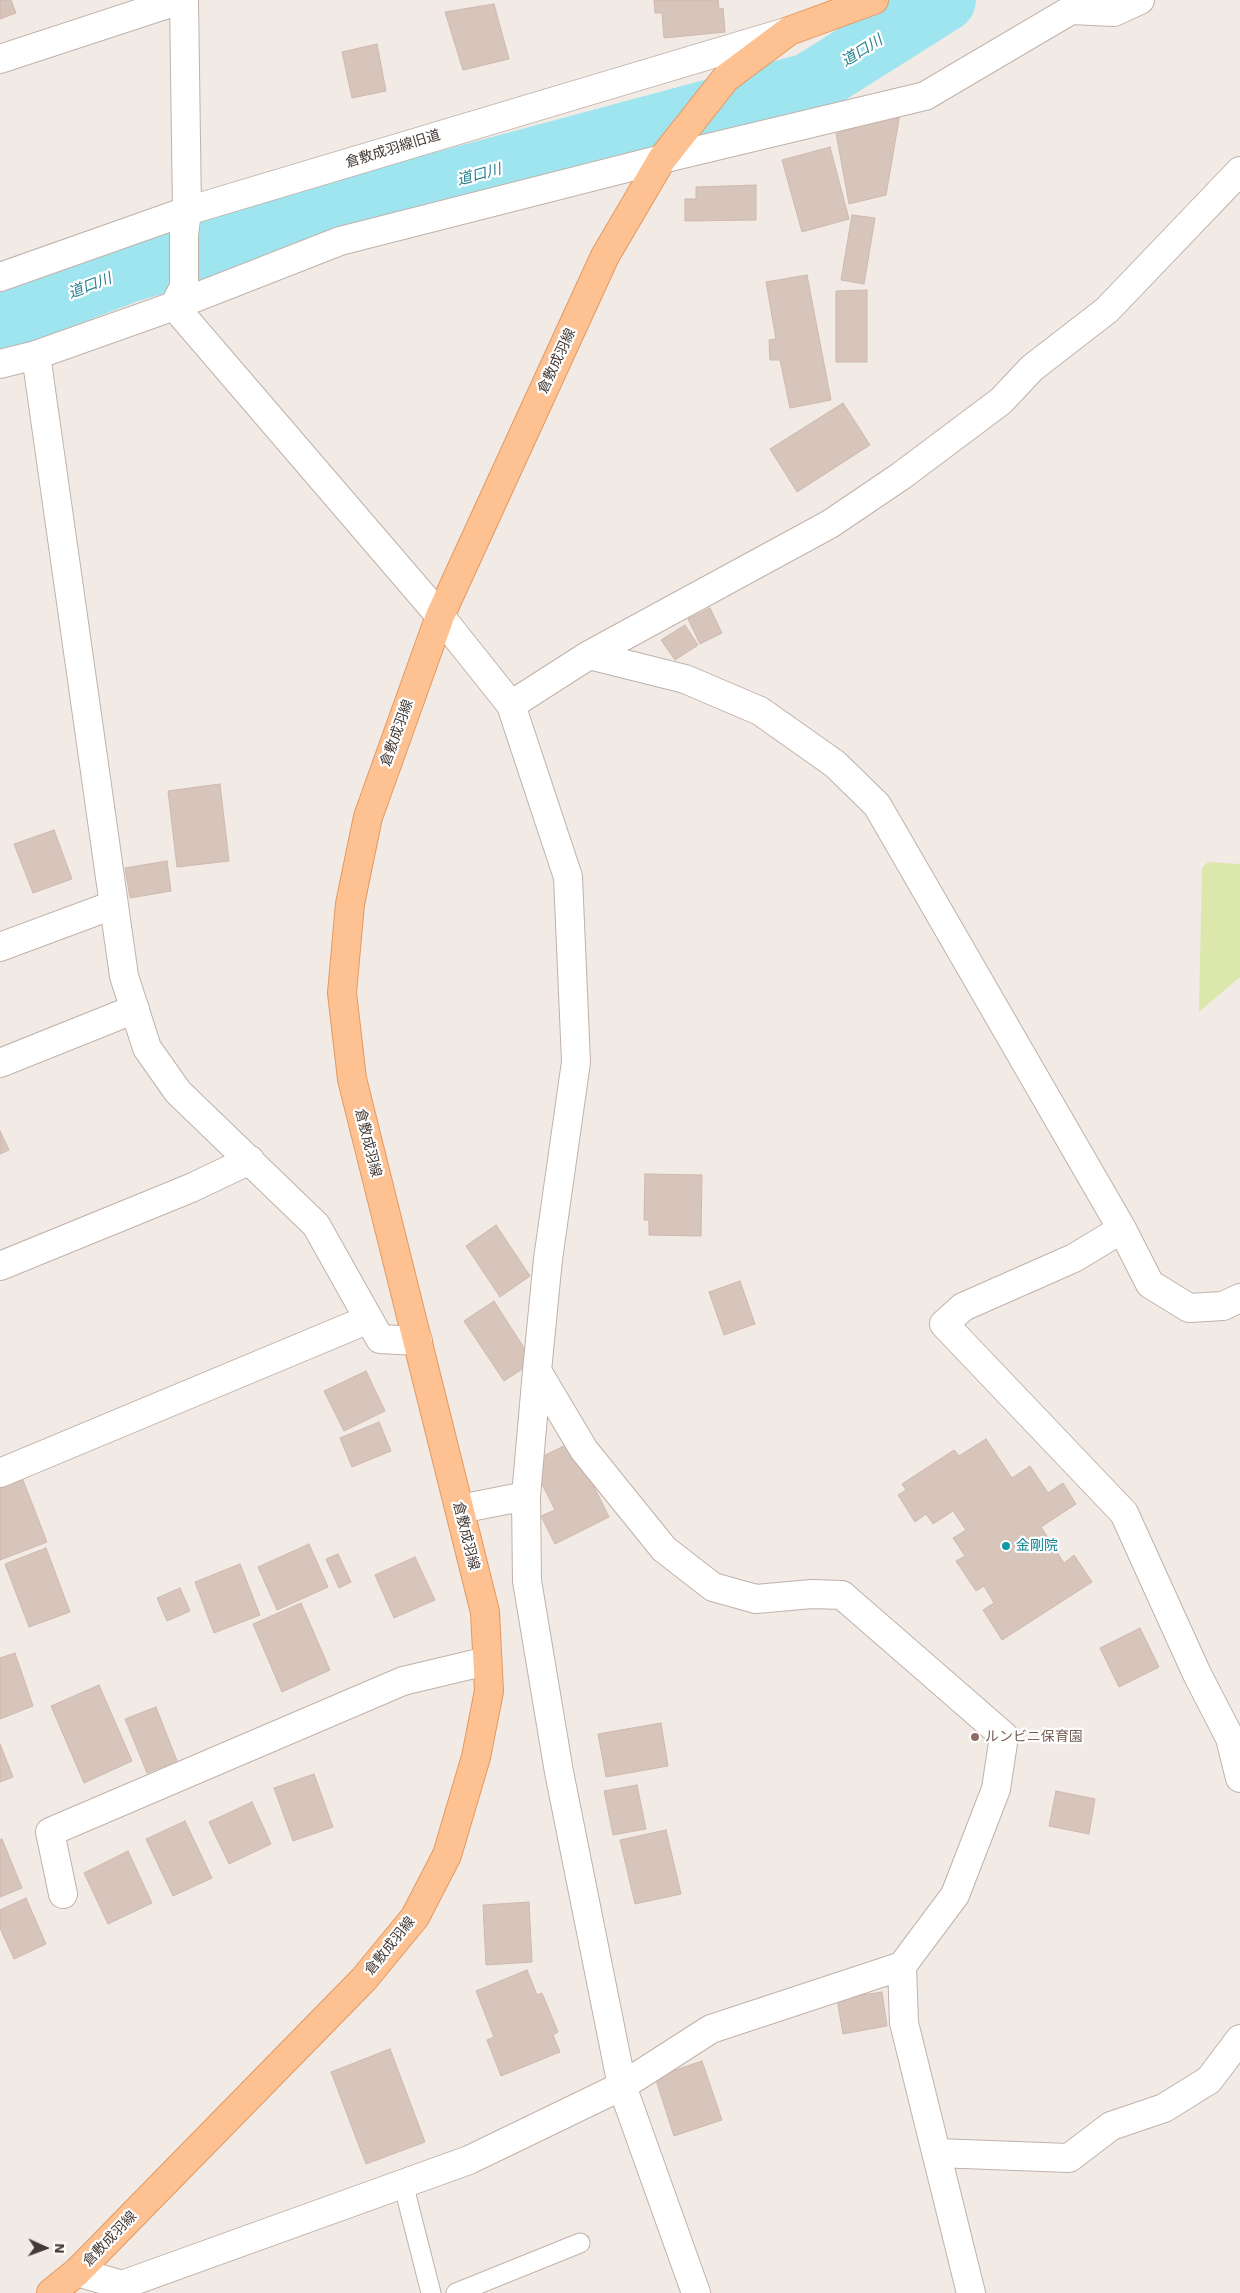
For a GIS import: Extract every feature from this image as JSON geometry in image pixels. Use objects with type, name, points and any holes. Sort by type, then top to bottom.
[{"type":"main road","name":"倉敷成羽線","points":[[51,2293],[77,2272],[364,1979],[415,1918],[447,1855],[476,1757],[489,1691],[486,1612],[352,1080],[342,993],[350,904],[368,817],[440,616],[606,256],[662,159],[726,78],[789,31],[874,0]]},
{"type":"street","points":[[0,59],[182,0],[186,223],[179,296],[511,705],[568,877],[576,1062],[548,1259],[537,1371],[526,1496],[527,1581],[559,1772],[622,2086],[696,2293]]},
{"type":"street","points":[[0,364],[36,355],[179,296],[340,241],[662,159],[925,96],[1068,5],[1114,12],[1140,0]]},
{"type":"street","name":"倉敷成羽線旧道","points":[[0,277],[186,223],[789,31]]},
{"type":"street","points":[[511,705],[589,655],[830,524],[901,476],[1001,401],[1032,368],[1107,310],[1240,172]]},
{"type":"street","points":[[36,355],[124,976],[147,1048],[178,1092],[316,1225],[380,1339],[418,1341]]},
{"type":"street","points":[[589,655],[685,679],[760,711],[835,764],[877,805],[1122,1229],[1150,1284],[1189,1308],[1222,1306],[1240,1298]]},
{"type":"street","points":[[0,947],[113,904]]},
{"type":"street","points":[[0,1063],[135,1009]]},
{"type":"street","points":[[0,1266],[191,1188],[250,1160]]},
{"type":"street","points":[[1122,1229],[1074,1258],[963,1307],[944,1324],[1124,1513],[1197,1674],[1230,1738],[1240,1778]]},
{"type":"street","points":[[0,1473],[369,1319]]},
{"type":"street","points":[[77,2272],[122,2285],[469,2160],[622,2086],[711,2029],[902,1966],[955,1895],[996,1789],[1004,1736],[842,1595],[812,1594],[756,1599],[712,1587],[664,1549],[584,1450],[537,1371]]},
{"type":"street","points":[[460,1509],[526,1496]]},
{"type":"street","points":[[64,1894],[50,1832],[403,1681],[487,1661]]},
{"type":"street","points":[[902,1966],[904,2023],[971,2293]]},
{"type":"street","points":[[937,2153],[1069,2158],[1111,2126],[1164,2108],[1209,2080],[1240,2039]]},
{"type":"lane","points":[[403,2183],[431,2293]]},
{"type":"lane","points":[[456,2293],[580,2243]]},
{"type":"green space","points":[[1208,862],[1240,864],[1240,977],[1199,1012],[1202,868]]},
{"type":"building","points":[[0,0],[11,0],[16,13],[0,19]]},
{"type":"building","points":[[654,0],[718,0],[719,9],[723,8],[725,32],[664,38],[662,13],[655,13]]},
{"type":"building","points":[[494,4],[509,59],[463,70],[445,12]]},
{"type":"building","points":[[377,44],[386,91],[352,98],[342,52]]},
{"type":"building","points":[[901,108],[886,195],[849,204],[836,133],[838,134],[839,123]]},
{"type":"building","points":[[830,147],[849,219],[802,232],[782,160]]},
{"type":"building","points":[[756,185],[756,220],[685,221],[685,199],[696,199],[696,187]]},
{"type":"building","points":[[852,215],[875,218],[864,284],[841,280]]},
{"type":"building","points":[[807,275],[831,400],[790,408],[780,360],[770,360],[769,340],[776,339],[766,282]]},
{"type":"building","points":[[867,290],[867,362],[836,362],[836,291]]},
{"type":"building","points":[[843,403],[870,445],[797,492],[770,449]]},
{"type":"building","points":[[710,608],[722,633],[700,644],[688,619]]},
{"type":"building","points":[[685,625],[698,645],[675,660],[661,640]]},
{"type":"building","points":[[220,784],[229,861],[177,867],[168,791]]},
{"type":"building","points":[[54,830],[72,879],[33,893],[14,844]]},
{"type":"building","points":[[167,861],[171,891],[130,898],[125,868]]},
{"type":"building","points":[[0,1131],[9,1150],[0,1154]]},
{"type":"building","points":[[645,1174],[702,1175],[701,1236],[649,1235],[649,1220],[644,1220]]},
{"type":"building","points":[[496,1225],[530,1276],[500,1297],[466,1246]]},
{"type":"building","points":[[740,1281],[755,1324],[724,1335],[709,1292]]},
{"type":"building","points":[[494,1301],[533,1362],[504,1381],[464,1321]]},
{"type":"building","points":[[366,1371],[385,1411],[344,1431],[324,1391]]},
{"type":"building","points":[[379,1422],[391,1451],[352,1467],[340,1438]]},
{"type":"building","name":"金剛院","points":[[986,1439],[1012,1478],[1030,1466],[1048,1493],[1063,1483],[1076,1504],[1041,1527],[1064,1563],[1074,1555],[1092,1582],[1002,1640],[983,1610],[994,1603],[984,1586],[976,1591],[956,1561],[965,1556],[953,1538],[966,1530],[953,1511],[933,1524],[926,1514],[915,1522],[898,1495],[906,1490],[902,1484],[954,1450],[959,1456]]},
{"type":"building","points":[[572,1442],[609,1517],[555,1544],[541,1516],[555,1510],[531,1462]]},
{"type":"building","points":[[21,1475],[47,1542],[0,1560],[0,1484]]},
{"type":"building","points":[[309,1544],[328,1587],[277,1610],[258,1567]]},
{"type":"building","points":[[46,1548],[70,1612],[29,1627],[5,1564]]},
{"type":"building","points":[[338,1554],[351,1582],[339,1588],[326,1559]]},
{"type":"building","points":[[415,1557],[435,1600],[394,1618],[375,1575]]},
{"type":"building","points":[[240,1564],[260,1615],[214,1633],[195,1582]]},
{"type":"building","points":[[180,1588],[190,1611],[167,1621],[157,1598]]},
{"type":"building","points":[[301,1603],[330,1670],[282,1692],[253,1624]]},
{"type":"building","points":[[1140,1628],[1159,1667],[1119,1687],[1100,1648]]},
{"type":"building","points":[[15,1653],[33,1706],[0,1719],[0,1658]]},
{"type":"building","points":[[99,1685],[132,1761],[84,1783],[51,1706]]},
{"type":"building","points":[[156,1707],[177,1761],[147,1773],[125,1719]]},
{"type":"building","points":[[661,1723],[668,1766],[606,1777],[598,1734]]},
{"type":"building","points":[[0,1744],[13,1777],[0,1782]]},
{"type":"building","points":[[314,1774],[333,1827],[293,1841],[274,1788]]},
{"type":"building","points":[[637,1785],[646,1829],[613,1835],[604,1791]]},
{"type":"building","points":[[1056,1791],[1095,1799],[1089,1834],[1049,1826]]},
{"type":"building","points":[[252,1802],[271,1844],[229,1864],[209,1822]]},
{"type":"building","points":[[185,1821],[212,1878],[173,1896],[146,1839]]},
{"type":"building","points":[[666,1830],[681,1894],[635,1904],[620,1840]]},
{"type":"building","points":[[2,1839],[22,1888],[0,1897],[0,1840]]},
{"type":"building","points":[[128,1851],[152,1903],[108,1924],[84,1873]]},
{"type":"building","points":[[26,1898],[46,1944],[14,1959],[0,1928],[0,1910]]},
{"type":"building","points":[[529,1902],[532,1962],[486,1965],[483,1905]]},
{"type":"building","points":[[527,1970],[537,1995],[542,1993],[558,2032],[553,2035],[560,2052],[501,2076],[487,2040],[494,2037],[476,1991]]},
{"type":"building","points":[[882,1992],[887,2026],[843,2034],[837,1999]]},
{"type":"building","points":[[390,2049],[425,2142],[366,2164],[331,2072]]},
{"type":"building","points":[[702,2061],[722,2120],[674,2136],[655,2077]]},
{"type":"waterway","name":"道口川","points":[[0,320],[130,270],[288,225],[809,85],[944,0]]},
{"type":"place","name":"金剛院","points":[[1006,1546]]},
{"type":"place","name":"ルンビニ保育園","points":[[975,1737]]}]
